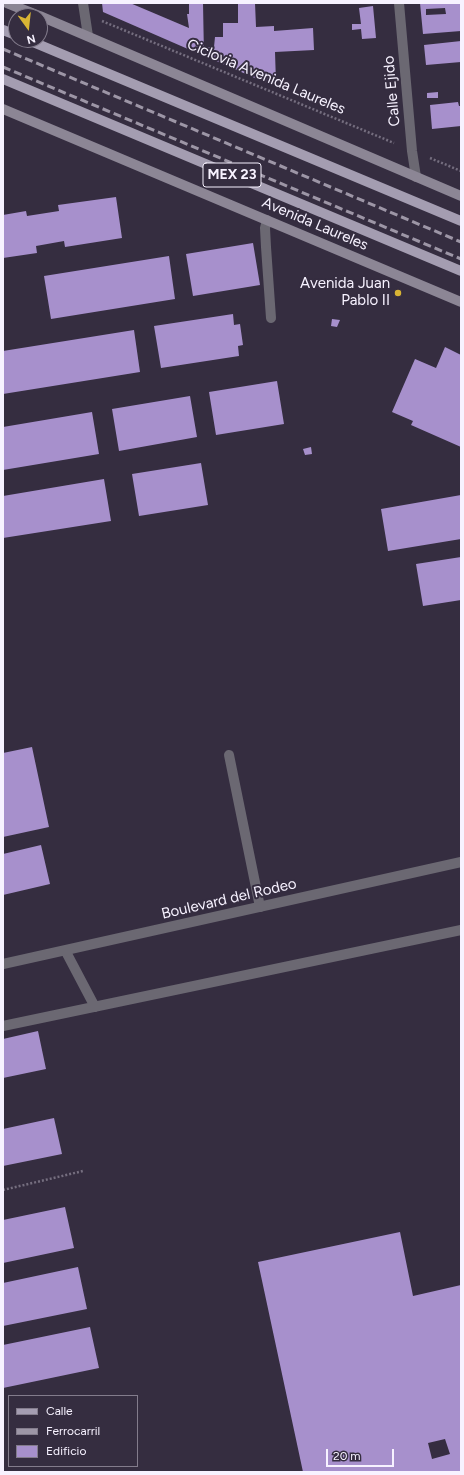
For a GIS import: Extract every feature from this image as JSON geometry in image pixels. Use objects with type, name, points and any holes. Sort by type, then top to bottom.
[{"type":"main road","points":[[7,3],[20,8]]},
{"type":"main road","points":[[48,19],[461,196]]},
{"type":"main road","points":[[47,48],[461,221]]},
{"type":"main road","name":"Avenida Laureles","points":[[3,79],[461,270]]},
{"type":"main road","name":"Avenida Laureles","points":[[3,109],[461,302]]},
{"type":"street","points":[[83,3],[88,36]]},
{"type":"street","name":"Calle Ejido","points":[[399,3],[412,150],[416,177]]},
{"type":"street","points":[[267,220],[266,247],[271,318]]},
{"type":"street","points":[[229,755],[260,907]]},
{"type":"street","name":"Boulevard del Rodeo","points":[[3,964],[461,862]]},
{"type":"street","points":[[3,1026],[461,930]]},
{"type":"street","points":[[65,950],[95,1007]]},
{"type":"path","name":"Ciclovia Avenida Laureles","points":[[84,14],[461,171]]},
{"type":"path","points":[[3,1190],[83,1172]]},
{"type":"building","points":[[102,3],[130,3],[189,28],[187,14],[189,14],[189,3],[203,3],[204,56],[103,12]]},
{"type":"building","points":[[238,3],[255,3],[256,27],[274,26],[274,31],[313,28],[314,50],[275,52],[276,83],[264,82],[207,57],[207,47],[214,47],[215,37],[223,37],[223,23],[238,23]]},
{"type":"building","points":[[420,3],[461,3],[461,31],[423,34]],"holes":[[[445,8],[446,14],[426,15],[426,9]]]},
{"type":"building","points":[[373,6],[376,38],[362,39],[361,29],[352,30],[352,24],[361,24],[359,8]]},
{"type":"building","points":[[461,41],[461,62],[426,65],[424,45]]},
{"type":"building","points":[[438,92],[438,98],[427,98],[427,93]]},
{"type":"building","points":[[458,102],[459,106],[461,106],[461,126],[432,129],[430,105]]},
{"type":"building","points":[[116,197],[122,238],[65,247],[64,241],[36,246],[37,253],[3,258],[3,215],[26,211],[27,216],[59,211],[58,205]]},
{"type":"building","points":[[253,243],[260,285],[193,296],[186,254]]},
{"type":"building","points":[[169,256],[175,299],[51,319],[44,276]]},
{"type":"building","points":[[233,314],[234,325],[240,324],[243,345],[238,346],[239,356],[161,368],[154,326]]},
{"type":"building","points":[[332,319],[340,320],[337,327],[331,326]]},
{"type":"building","points":[[134,330],[140,372],[3,394],[3,351]]},
{"type":"building","points":[[445,347],[461,355],[461,447],[411,425],[413,421],[392,412],[415,359],[436,368]]},
{"type":"building","points":[[277,381],[284,424],[216,435],[209,392]]},
{"type":"building","points":[[190,396],[197,437],[119,451],[112,409]]},
{"type":"building","points":[[92,412],[99,454],[3,470],[3,427]]},
{"type":"building","points":[[311,447],[312,454],[305,455],[303,449]]},
{"type":"building","points":[[201,463],[208,505],[139,516],[132,474]]},
{"type":"building","points":[[104,479],[111,521],[3,538],[3,496]]},
{"type":"building","points":[[461,495],[461,539],[388,551],[381,509]]},
{"type":"building","points":[[461,557],[461,600],[423,606],[416,564]]},
{"type":"building","points":[[32,747],[49,827],[3,837],[3,753]]},
{"type":"building","points":[[41,845],[50,884],[3,895],[3,854]]},
{"type":"building","points":[[38,1031],[46,1069],[3,1078],[3,1039]]},
{"type":"building","points":[[54,1118],[62,1154],[3,1166],[3,1129]]},
{"type":"building","points":[[65,1207],[74,1248],[3,1263],[3,1220]]},
{"type":"building","points":[[400,1232],[413,1296],[461,1285],[461,1472],[303,1472],[258,1262]],"holes":[[[445,1439],[450,1454],[432,1459],[428,1443]]]},
{"type":"building","points":[[78,1267],[87,1309],[3,1326],[3,1283]]},
{"type":"building","points":[[90,1327],[99,1368],[3,1388],[3,1345]]},
{"type":"railway","points":[[3,49],[461,242]]},
{"type":"railway","points":[[3,67],[461,259]]},
{"type":"place","name":"Avenida Juan Pablo II","points":[[398,293]]}]
